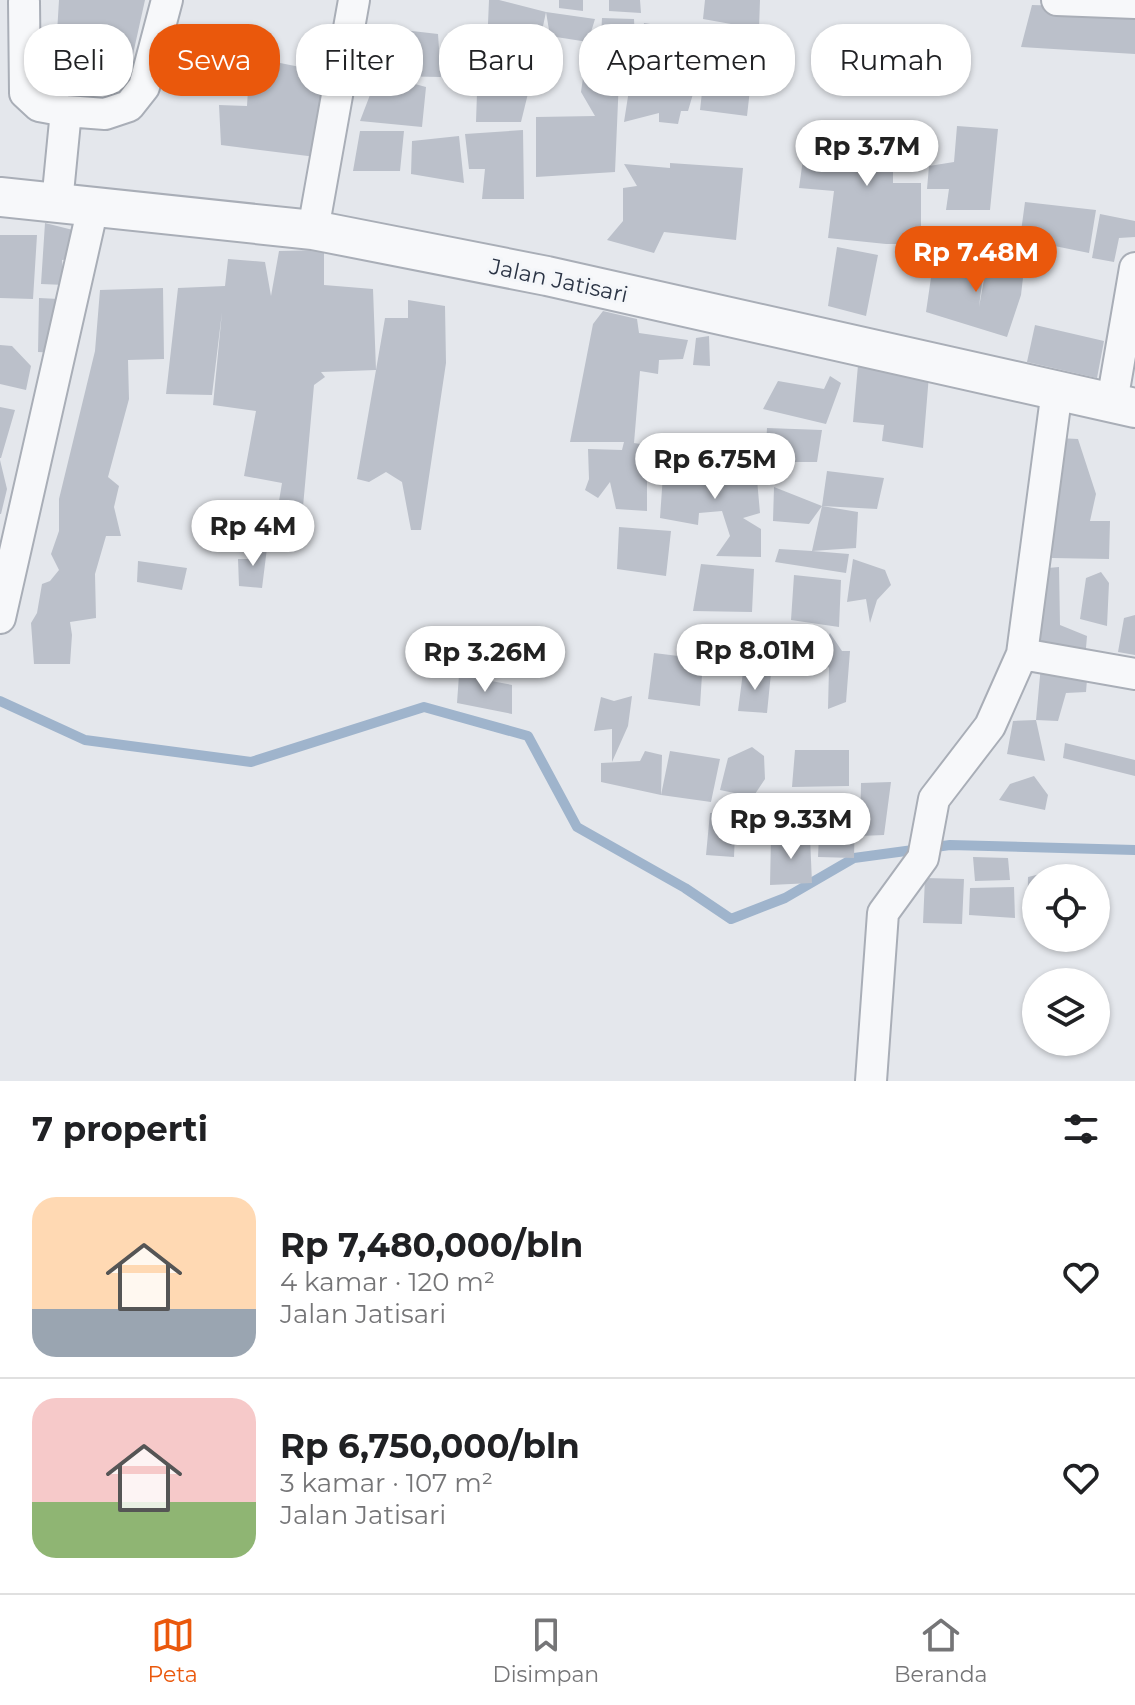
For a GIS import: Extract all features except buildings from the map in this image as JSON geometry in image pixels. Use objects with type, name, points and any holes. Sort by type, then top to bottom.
[{"type":"street","points":[[24,2],[25,93],[39,106],[105,114],[129,106],[144,87],[167,0]]},
{"type":"street","points":[[313,230],[354,0]]},
{"type":"street","points":[[1057,0],[1135,3]]},
{"type":"street","points":[[0,618],[75,205],[66,111]]},
{"type":"street","name":"Jalan Jatisari","points":[[0,197],[313,230],[547,276],[1124,405],[1135,268]]},
{"type":"street","points":[[871,1081],[883,913],[923,858],[934,799],[990,726],[1022,654],[1057,390]]},
{"type":"street","points":[[1022,654],[1135,674]]},
{"type":"waterway","points":[[0,701],[85,740],[251,762],[424,707],[528,736],[577,827],[685,888],[731,919],[785,898],[854,858],[950,845],[1135,850]]}]
